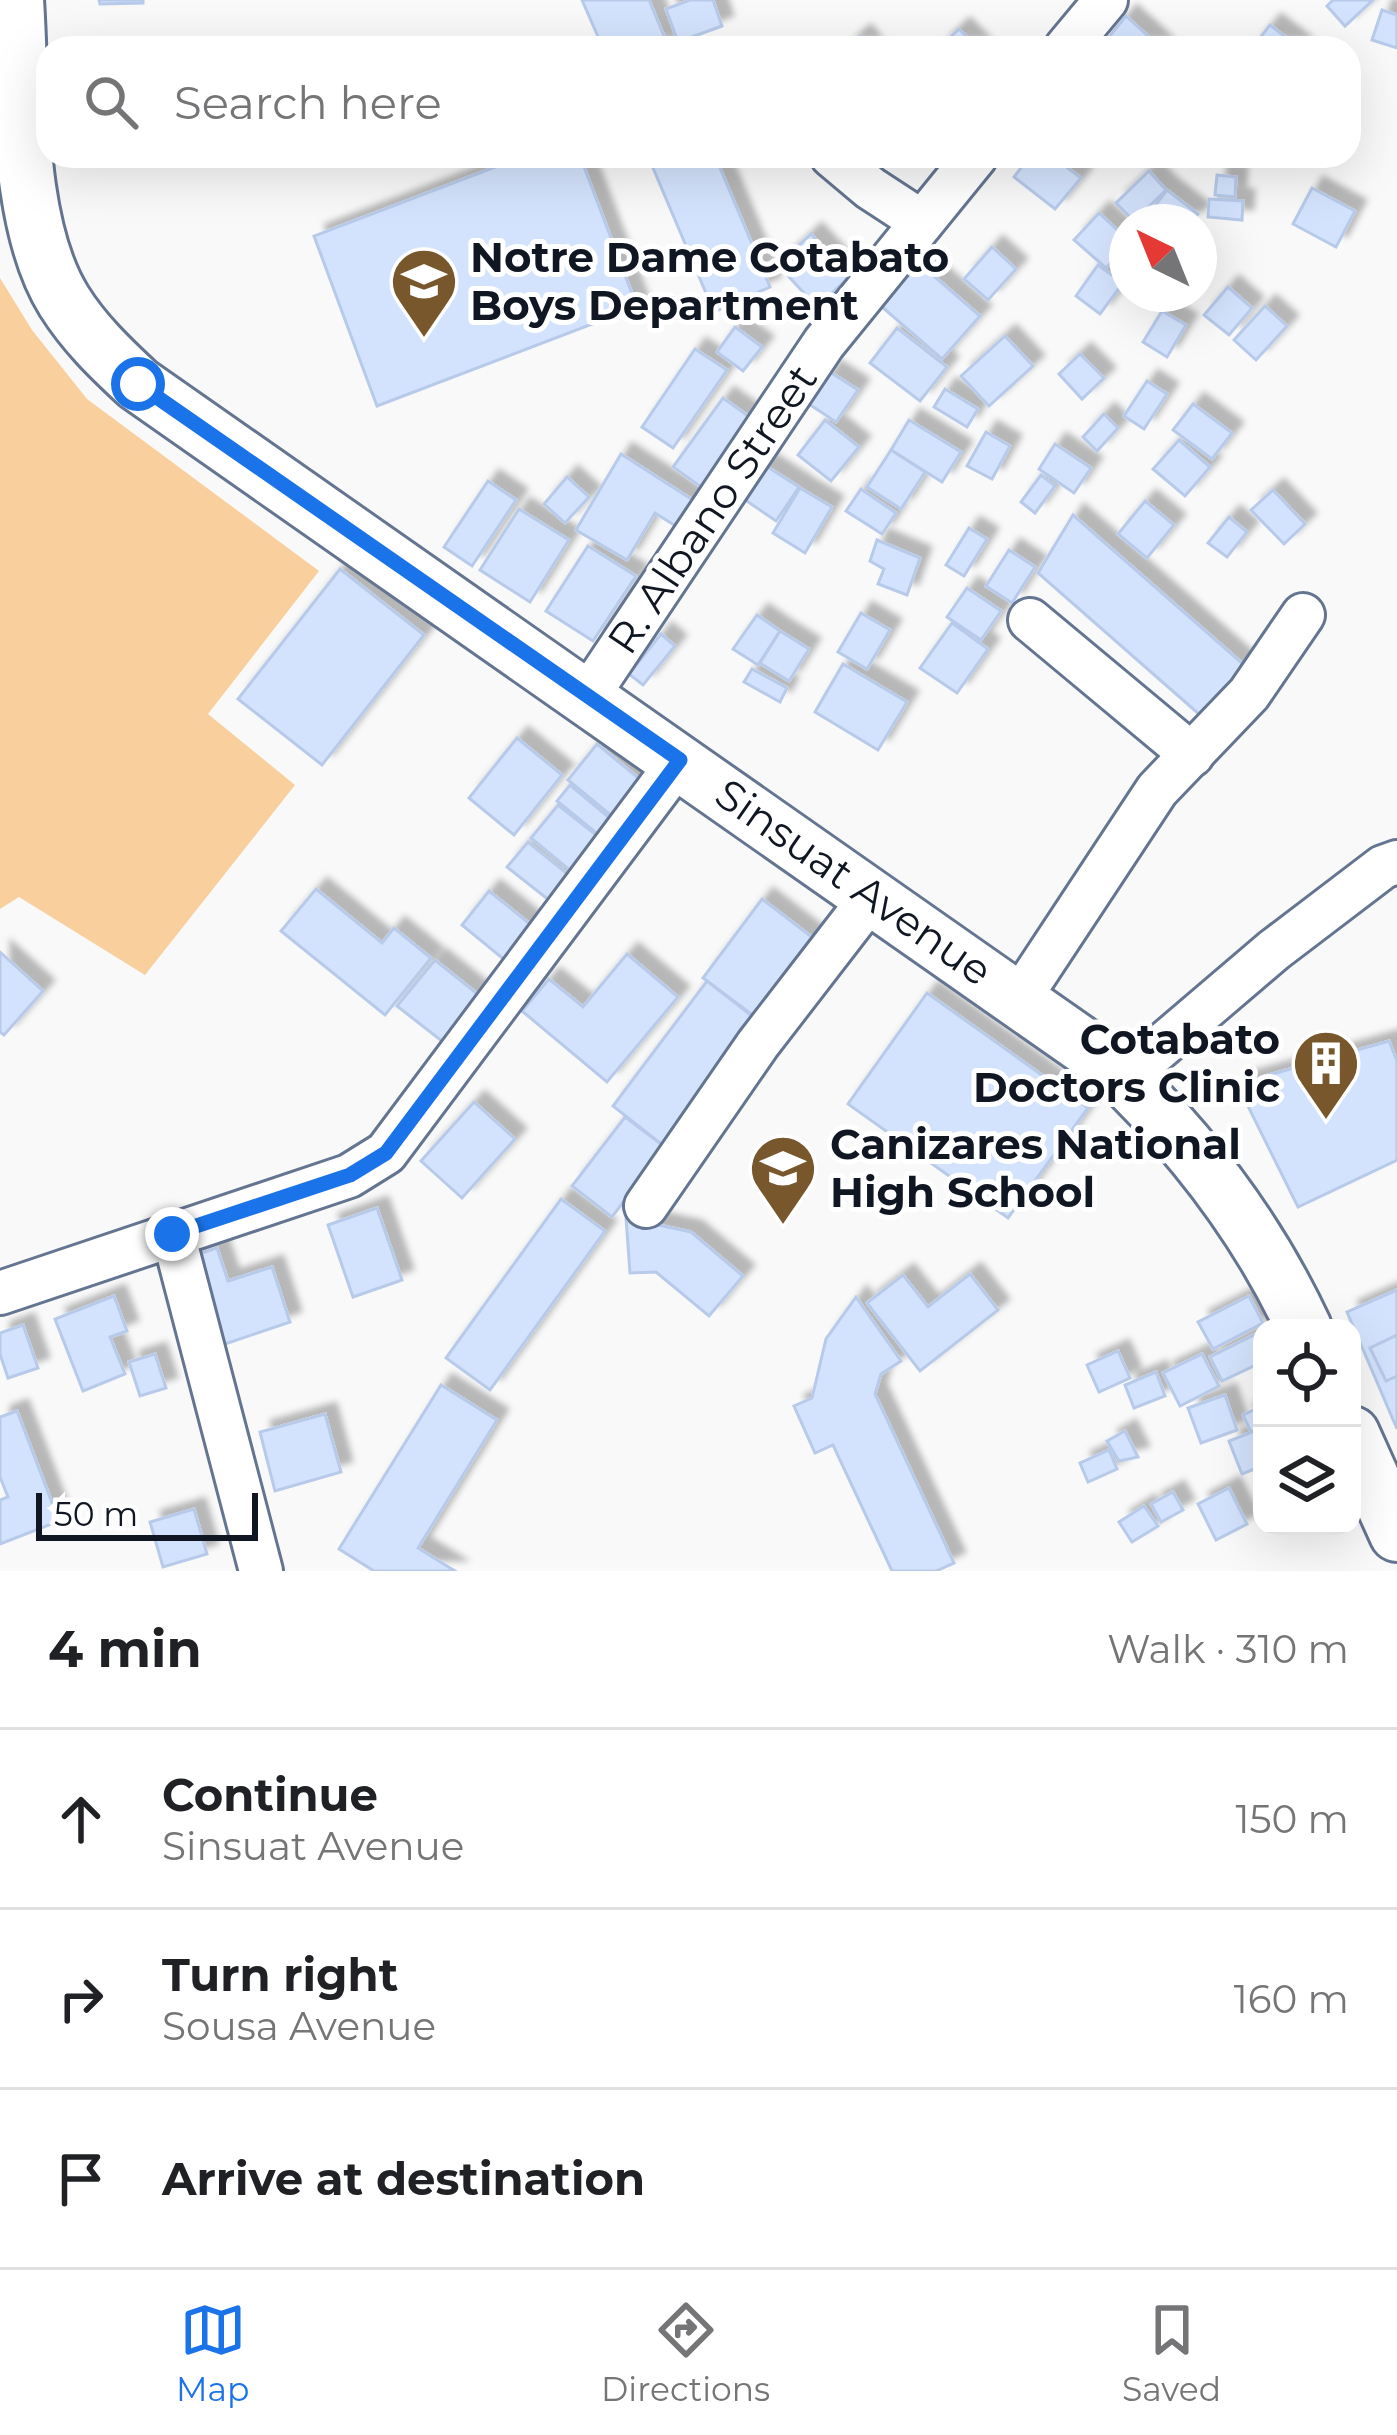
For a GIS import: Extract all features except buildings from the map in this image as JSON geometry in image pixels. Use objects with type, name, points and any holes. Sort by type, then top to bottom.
[{"type":"main road","name":"Sinsuat Avenue","points":[[16,0],[27,191],[43,256],[62,298],[91,340],[138,384],[680,760],[1124,1078],[1162,1114],[1235,1208],[1299,1319]]},
{"type":"main road","points":[[1373,1456],[1397,1534]]},
{"type":"street","points":[[1076,36],[1106,0]]},
{"type":"street","points":[[846,168],[922,222]]},
{"type":"street","name":"R. Albano Street","points":[[586,697],[824,343],[966,168]]},
{"type":"street","points":[[1019,1000],[1156,790],[1249,694],[1303,615]]},
{"type":"street","points":[[1030,620],[1192,755]]},
{"type":"street","points":[[0,1293],[350,1175],[386,1153],[680,760]]},
{"type":"street","points":[[1124,1078],[1274,950],[1382,866],[1397,862]]},
{"type":"street","points":[[646,1206],[758,1044],[872,896]]},
{"type":"street","points":[[172,1234],[262,1571]]},
{"type":"shaded area","points":[[0,278],[32,330],[87,399],[319,571],[208,714],[295,785],[145,975],[19,897],[0,909]]},
{"type":"place","name":"Notre Dame Cotabato Boys Department","points":[[424,340]]},
{"type":"place","name":"Cotabato Doctors Clinic","points":[[1326,1122]]},
{"type":"place","name":"Canizares National High School","points":[[783,1227]]},
{"type":"route","points":[[138,384],[680,760],[386,1153],[350,1175],[172,1234]]}]
